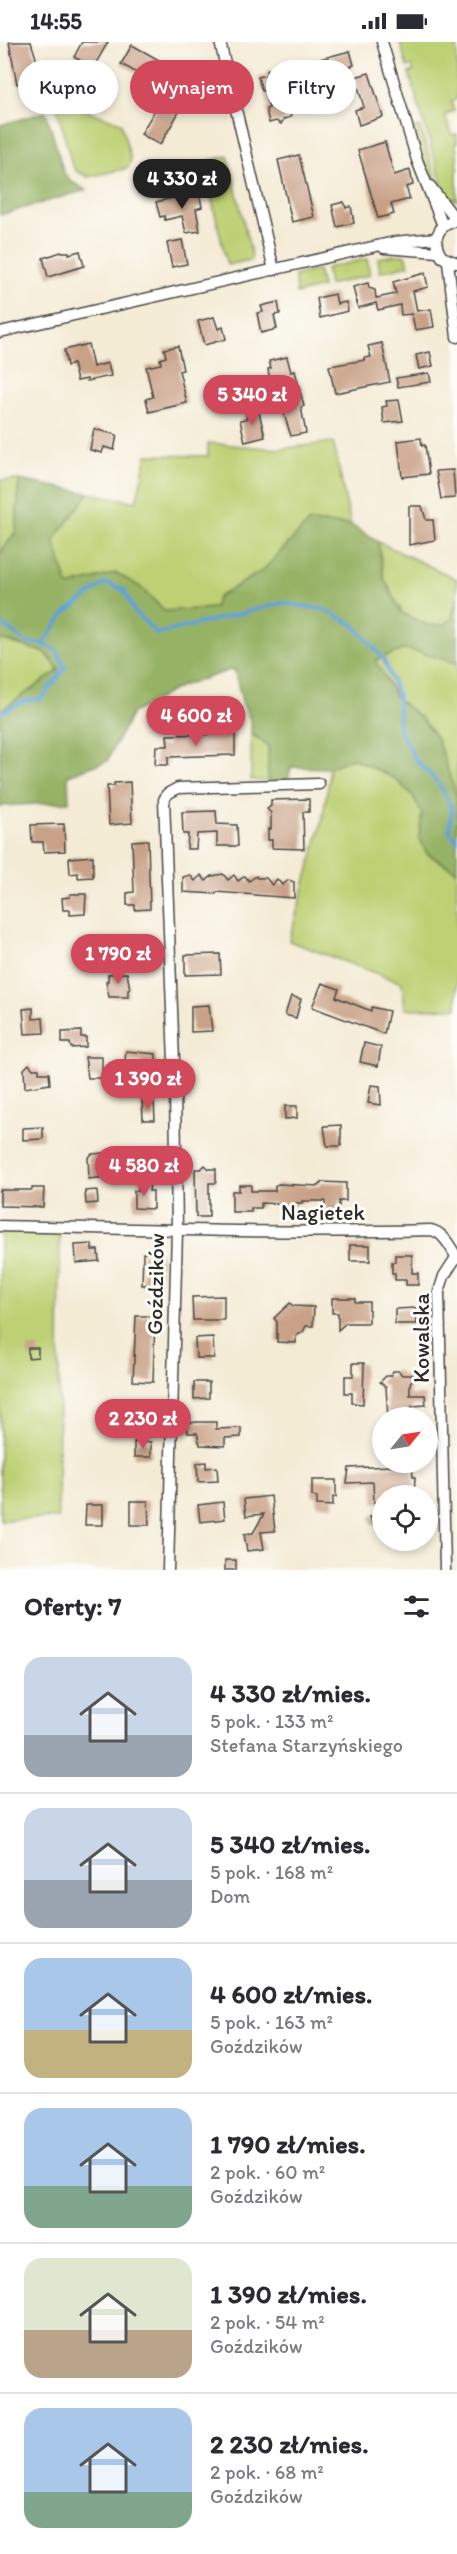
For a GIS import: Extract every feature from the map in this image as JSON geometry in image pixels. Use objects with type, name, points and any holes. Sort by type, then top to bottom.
[{"type":"street","points":[[220,42],[274,270]]},
{"type":"street","points":[[382,42],[423,176],[443,226]]},
{"type":"street","points":[[423,176],[457,220],[443,226],[436,238],[438,252]]},
{"type":"street","points":[[0,332],[394,242],[436,238]]},
{"type":"street","points":[[372,248],[438,252],[453,262],[457,337]]},
{"type":"street","name":"Goździków","points":[[168,1570],[177,1230],[175,1088],[164,800],[167,794],[178,788],[319,784]]},
{"type":"street","name":"Nagietek","points":[[0,1226],[362,1232],[431,1230],[443,1237],[456,1256]]},
{"type":"street","name":"Kowalska","points":[[445,1570],[439,1292],[444,1276],[456,1256]]},
{"type":"green space","points":[[400,42],[457,42],[457,99],[451,101],[454,111],[445,115],[452,135],[457,134],[455,144],[457,201],[453,198],[450,200],[443,187],[409,73],[414,71],[412,66],[407,67]]},
{"type":"green space","points":[[47,114],[64,173],[72,182],[86,190],[0,215],[0,125]]},
{"type":"green space","points":[[59,114],[96,114],[121,123],[131,160],[128,168],[88,177],[76,171],[72,165]]},
{"type":"green space","points":[[420,127],[439,188],[425,164],[413,129]]},
{"type":"green space","points":[[228,156],[252,257],[250,260],[227,265],[203,162]]},
{"type":"green space","points":[[405,255],[409,265],[380,272],[378,258]]},
{"type":"green space","points":[[367,259],[370,275],[329,285],[326,268]]},
{"type":"green space","points":[[318,270],[322,287],[296,294],[295,275]]},
{"type":"green space","points":[[333,442],[351,525],[309,522],[262,571],[218,597],[214,608],[165,611],[139,586],[116,573],[68,586],[53,540],[89,493],[136,502],[147,455],[208,456],[208,443],[279,449]]},
{"type":"green space","points":[[0,480],[19,480],[16,531],[0,554]]},
{"type":"green space","points":[[19,480],[89,493],[54,540],[68,586],[116,573],[139,586],[165,611],[214,608],[218,597],[262,571],[309,522],[351,525],[378,542],[384,578],[402,613],[427,625],[443,625],[452,618],[457,598],[457,663],[406,649],[375,660],[397,699],[421,718],[437,738],[457,797],[457,871],[428,854],[419,838],[422,814],[413,796],[394,778],[352,758],[329,768],[291,767],[288,780],[268,781],[268,745],[251,734],[251,722],[242,702],[234,669],[181,686],[132,713],[107,761],[68,775],[69,802],[1,806],[0,808],[0,711],[59,670],[46,653],[0,639],[0,554],[16,531]]},
{"type":"green space","points":[[378,542],[457,579],[457,598],[452,618],[443,625],[427,625],[402,613],[384,578]]},
{"type":"green space","points":[[0,639],[46,653],[59,670],[0,711]]},
{"type":"green space","points":[[406,649],[457,663],[457,797],[421,718],[397,699],[375,660]]},
{"type":"green space","points":[[251,734],[268,745],[268,781],[251,780]]},
{"type":"green space","points":[[352,758],[394,778],[413,796],[422,814],[419,838],[427,854],[457,871],[457,1008],[405,1009],[402,983],[289,941],[322,821],[329,768]]},
{"type":"green space","points":[[0,1230],[60,1231],[58,1518],[0,1520]]},
{"type":"building","points":[[9,42],[31,42],[37,60],[18,60],[17,84]]},
{"type":"building","points":[[82,42],[108,42],[98,60],[79,60],[74,57]]},
{"type":"building","points":[[132,45],[159,60],[130,60],[130,69],[121,64]]},
{"type":"building","points":[[350,51],[353,60],[320,60]]},
{"type":"building","points":[[369,73],[383,117],[359,125],[356,110],[364,107],[356,77]]},
{"type":"building","points":[[266,75],[266,94],[265,90],[262,91],[258,77]]},
{"type":"building","points":[[153,114],[178,114],[160,145],[141,134]]},
{"type":"building","points":[[267,114],[290,114],[291,117],[284,119],[281,124],[276,121],[269,123]]},
{"type":"building","points":[[385,142],[394,175],[410,170],[413,185],[406,187],[410,199],[391,204],[394,214],[378,218],[358,150]]},
{"type":"building","points":[[299,155],[314,217],[292,222],[278,160]]},
{"type":"building","points":[[199,192],[202,207],[196,209],[200,231],[186,233],[182,216],[165,220],[164,216],[160,217],[156,202]]},
{"type":"building","points":[[344,202],[346,208],[351,206],[354,223],[337,227],[332,205]]},
{"type":"building","points":[[182,240],[187,264],[172,267],[167,243]]},
{"type":"building","points":[[80,251],[84,266],[48,277],[43,258],[61,252],[69,252],[69,254]]},
{"type":"building","points":[[425,273],[428,287],[413,291],[417,311],[431,309],[434,327],[415,330],[412,314],[401,315],[400,305],[378,310],[376,303],[358,308],[353,287],[368,283],[369,288],[375,290],[376,298],[396,294],[393,282]]},
{"type":"building","points":[[335,294],[337,304],[346,302],[348,311],[320,318],[317,298]]},
{"type":"building","points":[[278,302],[280,314],[274,315],[277,329],[261,333],[257,313],[263,312],[261,306]]},
{"type":"building","points":[[214,317],[218,329],[223,327],[226,339],[204,345],[198,321]]},
{"type":"building","points":[[382,343],[390,382],[335,393],[329,366],[365,360],[364,358],[371,357],[368,346]]},
{"type":"building","points":[[88,344],[93,367],[108,363],[111,376],[77,381],[73,364],[67,366],[64,350]]},
{"type":"building","points":[[178,346],[183,370],[179,371],[187,403],[149,412],[146,399],[153,397],[146,367],[161,364],[160,359],[166,357],[164,349]]},
{"type":"building","points":[[430,352],[433,366],[419,369],[416,355]]},
{"type":"building","points":[[287,357],[291,372],[295,371],[304,406],[301,407],[306,433],[291,436],[282,408],[284,408],[279,386],[275,387],[273,380],[270,381],[268,369],[271,368],[269,361]]},
{"type":"building","points":[[429,373],[431,382],[398,387],[396,378]]},
{"type":"building","points":[[399,400],[403,421],[384,423],[382,407],[387,406],[386,401]]},
{"type":"building","points":[[258,408],[265,437],[245,442],[240,420],[247,419],[245,411]]},
{"type":"building","points":[[94,429],[117,435],[114,450],[104,447],[102,453],[90,450]]},
{"type":"building","points":[[421,438],[422,446],[425,445],[429,474],[402,477],[398,441]]},
{"type":"building","points":[[453,470],[455,498],[441,499],[436,471]]},
{"type":"building","points":[[409,506],[422,506],[426,520],[433,520],[435,540],[409,545]]},
{"type":"building","points":[[235,734],[235,755],[168,757],[168,765],[155,765],[156,746],[168,746],[167,735]]},
{"type":"building","points":[[130,782],[132,823],[109,825],[107,786]]},
{"type":"building","points":[[309,799],[309,812],[303,812],[304,849],[272,848],[272,840],[268,840],[271,813],[267,809],[271,806],[271,800]]},
{"type":"building","points":[[216,811],[217,824],[237,825],[238,846],[217,846],[217,833],[197,834],[196,849],[187,849],[188,834],[183,834],[182,812]]},
{"type":"building","points":[[64,824],[65,851],[44,852],[43,842],[32,842],[31,825]]},
{"type":"building","points":[[148,840],[150,909],[135,910],[135,905],[127,905],[127,893],[134,892],[132,841]]},
{"type":"building","points":[[93,856],[93,877],[78,878],[78,873],[70,874],[69,858]]},
{"type":"building","points":[[223,874],[228,880],[234,875],[238,881],[245,876],[249,881],[256,876],[266,878],[272,885],[277,879],[282,885],[289,880],[294,882],[294,898],[183,892],[183,877],[190,875],[195,881],[201,875],[206,881],[212,876]]},
{"type":"building","points":[[70,894],[86,894],[85,914],[70,915],[70,910],[63,910],[62,898],[70,897]]},
{"type":"building","points":[[138,937],[138,959],[123,960],[122,938]]},
{"type":"building","points":[[220,954],[221,974],[185,975],[185,955]]},
{"type":"building","points":[[127,973],[130,989],[128,997],[109,997],[106,981],[108,981],[108,974]]},
{"type":"building","points":[[322,983],[339,989],[336,997],[371,1011],[371,1007],[389,1011],[384,1034],[312,1007]]},
{"type":"building","points":[[291,996],[301,999],[296,1018],[285,1015]]},
{"type":"building","points":[[209,1005],[212,1031],[191,1032],[191,1006]]},
{"type":"building","points":[[33,1008],[33,1019],[43,1018],[44,1033],[25,1034],[23,1009]]},
{"type":"building","points":[[81,1031],[81,1037],[86,1037],[86,1047],[71,1048],[70,1043],[62,1043],[62,1032]]},
{"type":"building","points":[[364,1043],[381,1047],[378,1066],[360,1062]]},
{"type":"building","points":[[126,1051],[156,1054],[157,1068],[141,1069],[141,1062],[125,1061]]},
{"type":"building","points":[[85,1057],[102,1057],[102,1078],[88,1078]]},
{"type":"building","points":[[29,1064],[33,1069],[39,1069],[39,1073],[49,1073],[50,1084],[25,1088],[24,1069]]},
{"type":"building","points":[[371,1085],[380,1086],[381,1105],[368,1103]]},
{"type":"building","points":[[142,1099],[154,1099],[155,1120],[143,1120]]},
{"type":"building","points":[[285,1106],[297,1106],[297,1118],[285,1119]]},
{"type":"building","points":[[341,1125],[341,1146],[327,1146],[324,1126]]},
{"type":"building","points":[[43,1127],[43,1139],[23,1140],[23,1128]]},
{"type":"building","points":[[104,1153],[105,1177],[89,1179],[88,1158],[92,1154]]},
{"type":"building","points":[[205,1165],[209,1169],[216,1169],[216,1183],[209,1183],[209,1217],[196,1217],[195,1169],[201,1169]]},
{"type":"building","points":[[322,1182],[346,1183],[346,1201],[339,1201],[339,1212],[325,1212],[325,1201],[302,1201],[302,1203],[295,1203],[295,1212],[282,1212],[282,1204],[261,1203],[261,1208],[251,1208],[251,1212],[232,1212],[232,1191],[239,1191],[239,1185],[251,1185],[251,1191],[275,1191],[275,1186],[278,1184],[319,1186]]},
{"type":"building","points":[[138,1183],[150,1184],[149,1191],[153,1191],[153,1209],[134,1208],[134,1191],[138,1191]]},
{"type":"building","points":[[32,1188],[44,1188],[43,1207],[0,1206],[0,1190],[32,1190]]},
{"type":"building","points":[[97,1190],[98,1203],[86,1204],[85,1191]]},
{"type":"building","points":[[92,1244],[92,1250],[98,1250],[99,1261],[76,1263],[75,1245]]},
{"type":"building","points":[[350,1245],[370,1245],[370,1261],[350,1261]]},
{"type":"building","points":[[143,1253],[161,1253],[160,1285],[142,1285]]},
{"type":"building","points":[[395,1255],[412,1255],[412,1273],[418,1273],[418,1285],[406,1285],[406,1280],[395,1280],[395,1273],[392,1273],[392,1262],[395,1262]]},
{"type":"building","points":[[224,1296],[224,1320],[193,1320],[192,1297]]},
{"type":"building","points":[[332,1298],[355,1298],[355,1302],[369,1302],[369,1323],[346,1323],[338,1330],[338,1313],[332,1313]]},
{"type":"building","points":[[290,1303],[293,1306],[314,1307],[313,1326],[306,1326],[303,1332],[296,1336],[296,1343],[277,1342],[277,1322],[274,1318]]},
{"type":"building","points":[[416,1308],[417,1324],[395,1324],[395,1309]]},
{"type":"building","points":[[136,1316],[155,1316],[153,1382],[133,1381]]},
{"type":"building","points":[[213,1337],[214,1358],[196,1358],[195,1338]]},
{"type":"building","points":[[28,1348],[38,1348],[38,1357],[28,1358]]},
{"type":"building","points":[[353,1363],[364,1363],[363,1404],[352,1403],[352,1393],[345,1393],[345,1376],[353,1376]]},
{"type":"building","points":[[393,1371],[399,1371],[402,1375],[416,1375],[410,1383],[410,1395],[425,1395],[426,1405],[387,1407],[386,1387],[380,1382],[386,1376],[391,1376]]},
{"type":"building","points":[[194,1382],[209,1382],[209,1398],[194,1399]]},
{"type":"building","points":[[130,1402],[152,1403],[151,1421],[141,1420],[141,1426],[129,1425]]},
{"type":"building","points":[[216,1422],[216,1429],[241,1428],[241,1437],[225,1438],[225,1446],[200,1445],[197,1433],[188,1433],[187,1423]]},
{"type":"building","points":[[134,1442],[151,1442],[151,1457],[134,1457]]},
{"type":"building","points":[[206,1462],[206,1468],[217,1467],[218,1481],[198,1482],[197,1463]]},
{"type":"building","points":[[372,1467],[372,1473],[413,1473],[415,1485],[347,1483],[349,1468]]},
{"type":"building","points":[[312,1480],[336,1480],[336,1497],[333,1497],[333,1506],[317,1505],[317,1497],[312,1496]]},
{"type":"building","points":[[271,1496],[275,1531],[261,1532],[264,1549],[247,1551],[244,1534],[253,1533],[264,1514],[246,1516],[244,1499]]},
{"type":"building","points":[[131,1501],[148,1501],[149,1525],[131,1525]]},
{"type":"building","points":[[223,1502],[225,1519],[200,1522],[198,1505]]},
{"type":"building","points":[[86,1505],[103,1505],[103,1525],[85,1525]]},
{"type":"building","points":[[225,1560],[236,1560],[236,1570],[225,1570]]},
{"type":"waterway","points":[[0,623],[27,643],[43,644],[64,614],[105,583],[124,590],[134,611],[157,634],[283,603],[323,609],[354,625],[383,658],[398,696],[399,729],[415,759],[440,785],[452,809],[449,830],[457,841]]},
{"type":"waterway","points":[[0,713],[24,701],[41,699],[65,668],[57,651],[43,644]]}]
